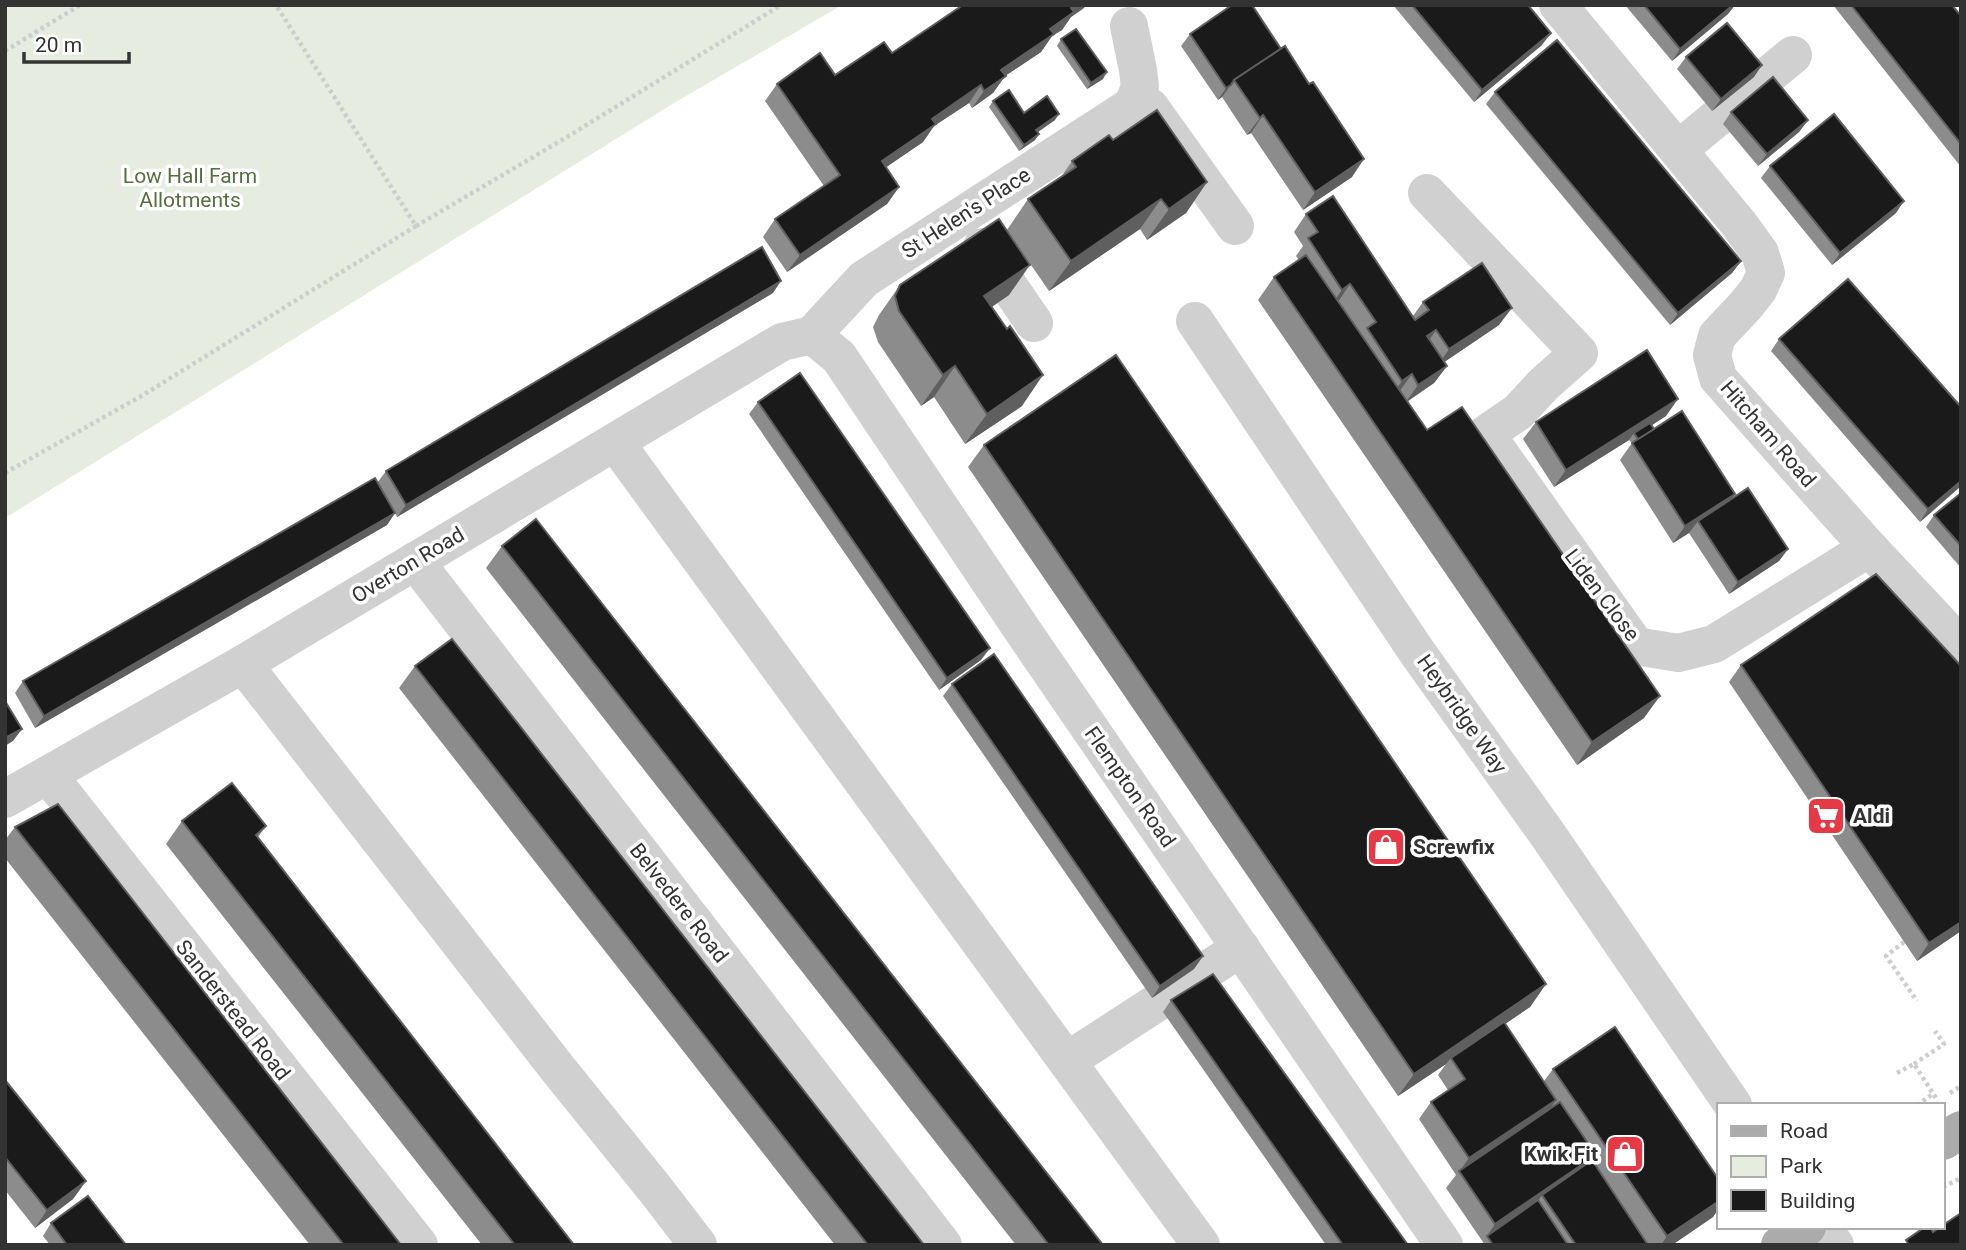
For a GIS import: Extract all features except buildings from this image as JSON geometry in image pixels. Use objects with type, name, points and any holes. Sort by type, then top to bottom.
[{"type":"main road","points":[[1780,1245],[1804,1229]]},
{"type":"street","name":"Hitcham Road","points":[[1558,5],[1760,253],[1766,272],[1758,290],[1717,335],[1712,355],[1718,378],[1869,548],[1961,646]]},
{"type":"street","points":[[1129,26],[1140,87],[1133,105],[1150,107],[1235,226]]},
{"type":"street","points":[[1678,150],[1793,56]]},
{"type":"street","name":"St Helen's Place","points":[[812,335],[864,279],[1133,105]]},
{"type":"street","name":"Liden Close","points":[[1427,193],[1579,354],[1544,384],[1518,412],[1486,434],[1636,646],[1678,653],[1714,643],[1869,548]]},
{"type":"street","points":[[958,218],[989,255],[1034,323]]},
{"type":"street","name":"Heybridge Way","points":[[1195,321],[1417,652],[1548,835],[1732,1103]]},
{"type":"street","name":"Overton Road","points":[[5,799],[243,664],[782,342],[812,335]]},
{"type":"street","name":"Flempton Road","points":[[812,335],[839,357],[1023,631],[1444,1245]]},
{"type":"street","points":[[615,442],[1201,1245]]},
{"type":"street","name":"Belvedere Road","points":[[415,561],[943,1245]]},
{"type":"street","points":[[243,664],[698,1245]]},
{"type":"street","name":"Sanderstead Road","points":[[48,775],[419,1245]]},
{"type":"street","points":[[1067,1061],[1241,948]]},
{"type":"street","points":[[1822,1229],[1835,1245]]},
{"type":"path","points":[[5,51],[80,5]]},
{"type":"path","points":[[276,5],[416,226]]},
{"type":"path","points":[[5,473],[143,394],[781,5]]},
{"type":"path","points":[[1903,942],[1886,956],[1917,1001]]},
{"type":"path","points":[[1898,1073],[1944,1044],[1935,1031]]},
{"type":"path","points":[[1914,1064],[1940,1103]]},
{"type":"path","points":[[1920,1103],[1933,1094]]},
{"type":"path","points":[[1945,1186],[1961,1178]]},
{"type":"green space","name":"Low Hall Farm Allotments","points":[[5,5],[842,5],[674,103],[5,518]]},
{"type":"place","name":"Aldi","points":[[1826,816]]},
{"type":"place","name":"Screwfix","points":[[1386,847]]},
{"type":"place","name":"Kwik Fit","points":[[1625,1154]]}]
